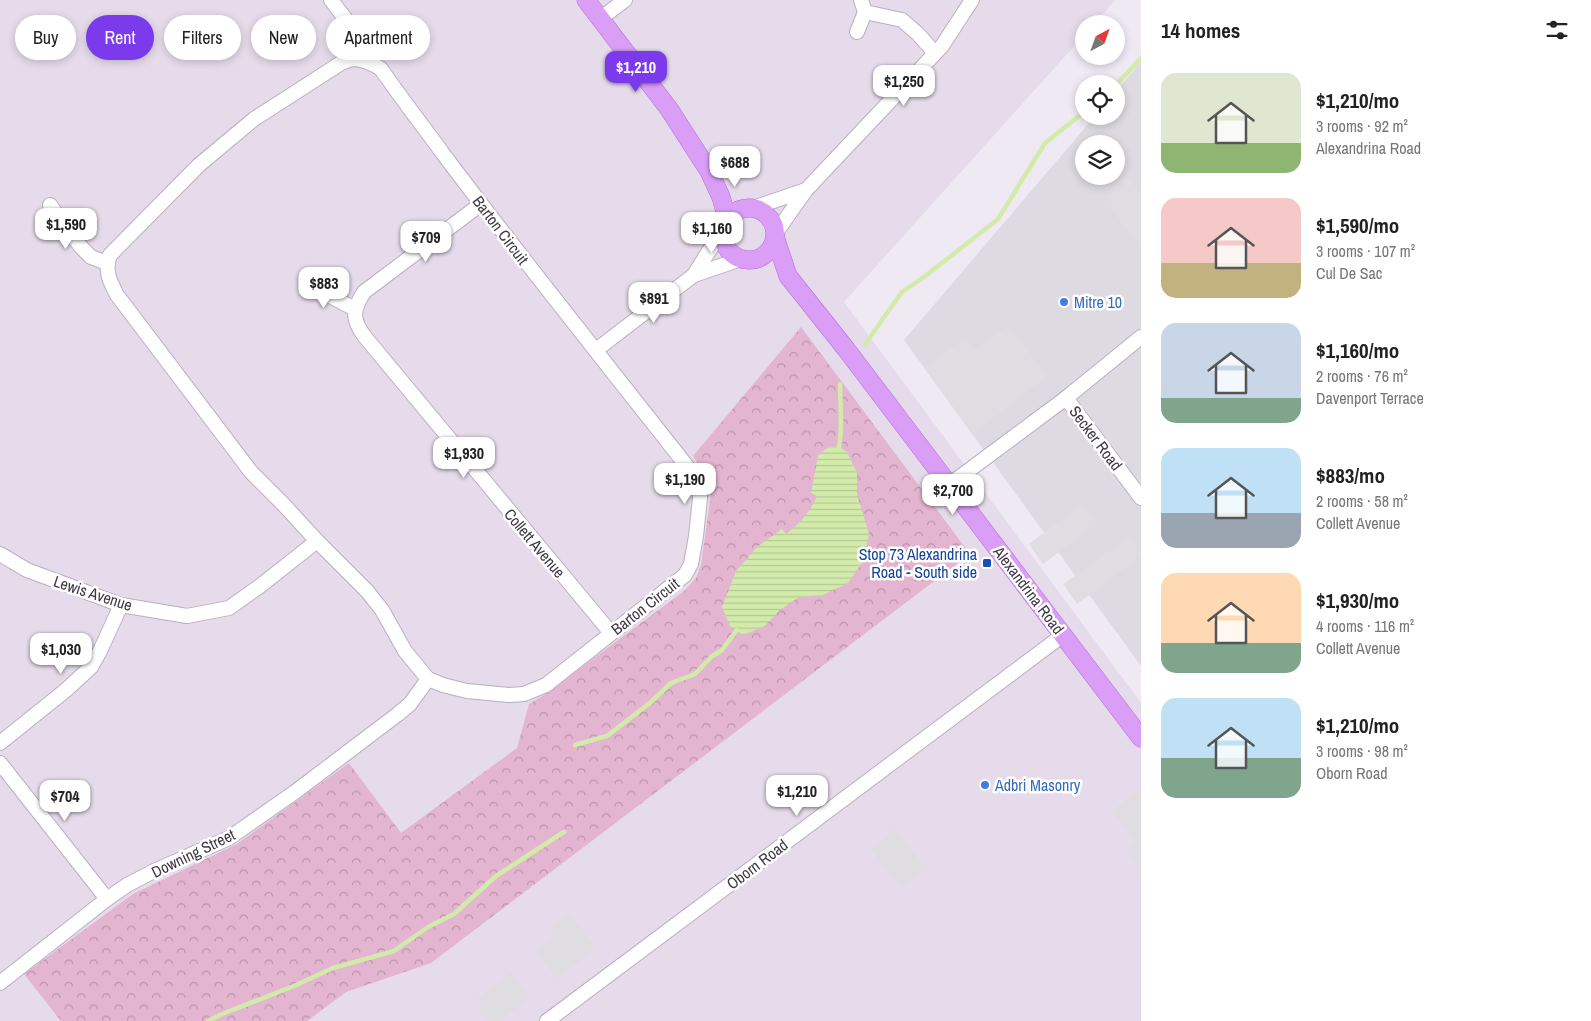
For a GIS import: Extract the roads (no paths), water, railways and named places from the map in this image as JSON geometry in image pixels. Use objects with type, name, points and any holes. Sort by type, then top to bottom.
[{"type":"main road","points":[[586,0],[669,110],[709,171],[721,197],[725,224],[723,240],[726,248],[732,255],[744,260],[756,260],[769,251],[773,245],[775,236],[774,226],[766,214],[750,208],[730,194],[709,171]]},
{"type":"main road","points":[[725,224],[732,213],[750,208]]},
{"type":"main road","name":"Alexandrina Road","points":[[775,236],[788,276],[846,349],[1141,738]]},
{"type":"main road","name":"Alexandrina Road","points":[[744,260],[788,276]]},
{"type":"street","points":[[331,0],[342,15]]},
{"type":"street","points":[[600,19],[625,0]]},
{"type":"street","points":[[775,236],[806,190],[942,46],[972,0]]},
{"type":"street","points":[[857,32],[863,6],[902,20],[936,53]]},
{"type":"street","points":[[350,60],[254,119],[199,165],[120,244],[110,255],[107,263],[110,282],[117,295],[230,447],[251,472],[367,591],[382,610],[405,651],[428,679]]},
{"type":"street","name":"Barton Circuit","points":[[363,60],[381,69],[551,296],[596,350],[693,474],[699,487],[700,498],[691,564],[682,578],[546,685],[524,694],[508,695],[467,691],[428,679]]},
{"type":"street","points":[[750,208],[806,190]]},
{"type":"street","points":[[318,278],[332,297],[355,309],[364,292],[481,204]]},
{"type":"street","points":[[50,205],[81,247],[91,257],[107,263]]},
{"type":"street","points":[[694,275],[725,224]]},
{"type":"street","points":[[596,350],[694,275],[744,260]]},
{"type":"street","name":"Collett Avenue","points":[[355,309],[355,322],[365,338],[611,633]]},
{"type":"street","points":[[1066,398],[1141,337]]},
{"type":"street","name":"Secker Road","points":[[949,485],[1066,398],[1141,498]]},
{"type":"street","name":"Lewis Avenue","points":[[0,554],[27,570],[121,605],[187,616],[229,608],[317,541]]},
{"type":"street","points":[[0,743],[66,690],[91,667],[100,652],[121,605]]},
{"type":"street","name":"Oborn Road","points":[[551,1020],[1063,635]]},
{"type":"street","name":"Downing Street","points":[[0,983],[127,885],[229,838],[295,792],[410,704],[428,679]]},
{"type":"street","points":[[0,762],[107,899]]},
{"type":"waterway","points":[[1125,75],[1141,58]]},
{"type":"waterway","points":[[865,344],[902,292],[998,219],[1045,143],[1075,119]]},
{"type":"waterway","points":[[839,447],[841,423],[840,384]]},
{"type":"waterway","points":[[575,745],[607,736],[651,702],[671,683],[695,674],[711,657],[722,650],[737,630]]},
{"type":"waterway","points":[[208,1021],[333,968],[394,951],[428,927],[454,914],[496,876],[564,832]]},
{"type":"place","name":"Mitre 10","points":[[1064,302]]},
{"type":"place","name":"Stop 73 Alexandrina Road - South side","points":[[987,563]]},
{"type":"place","name":"Adbri Masonry","points":[[985,785]]}]
